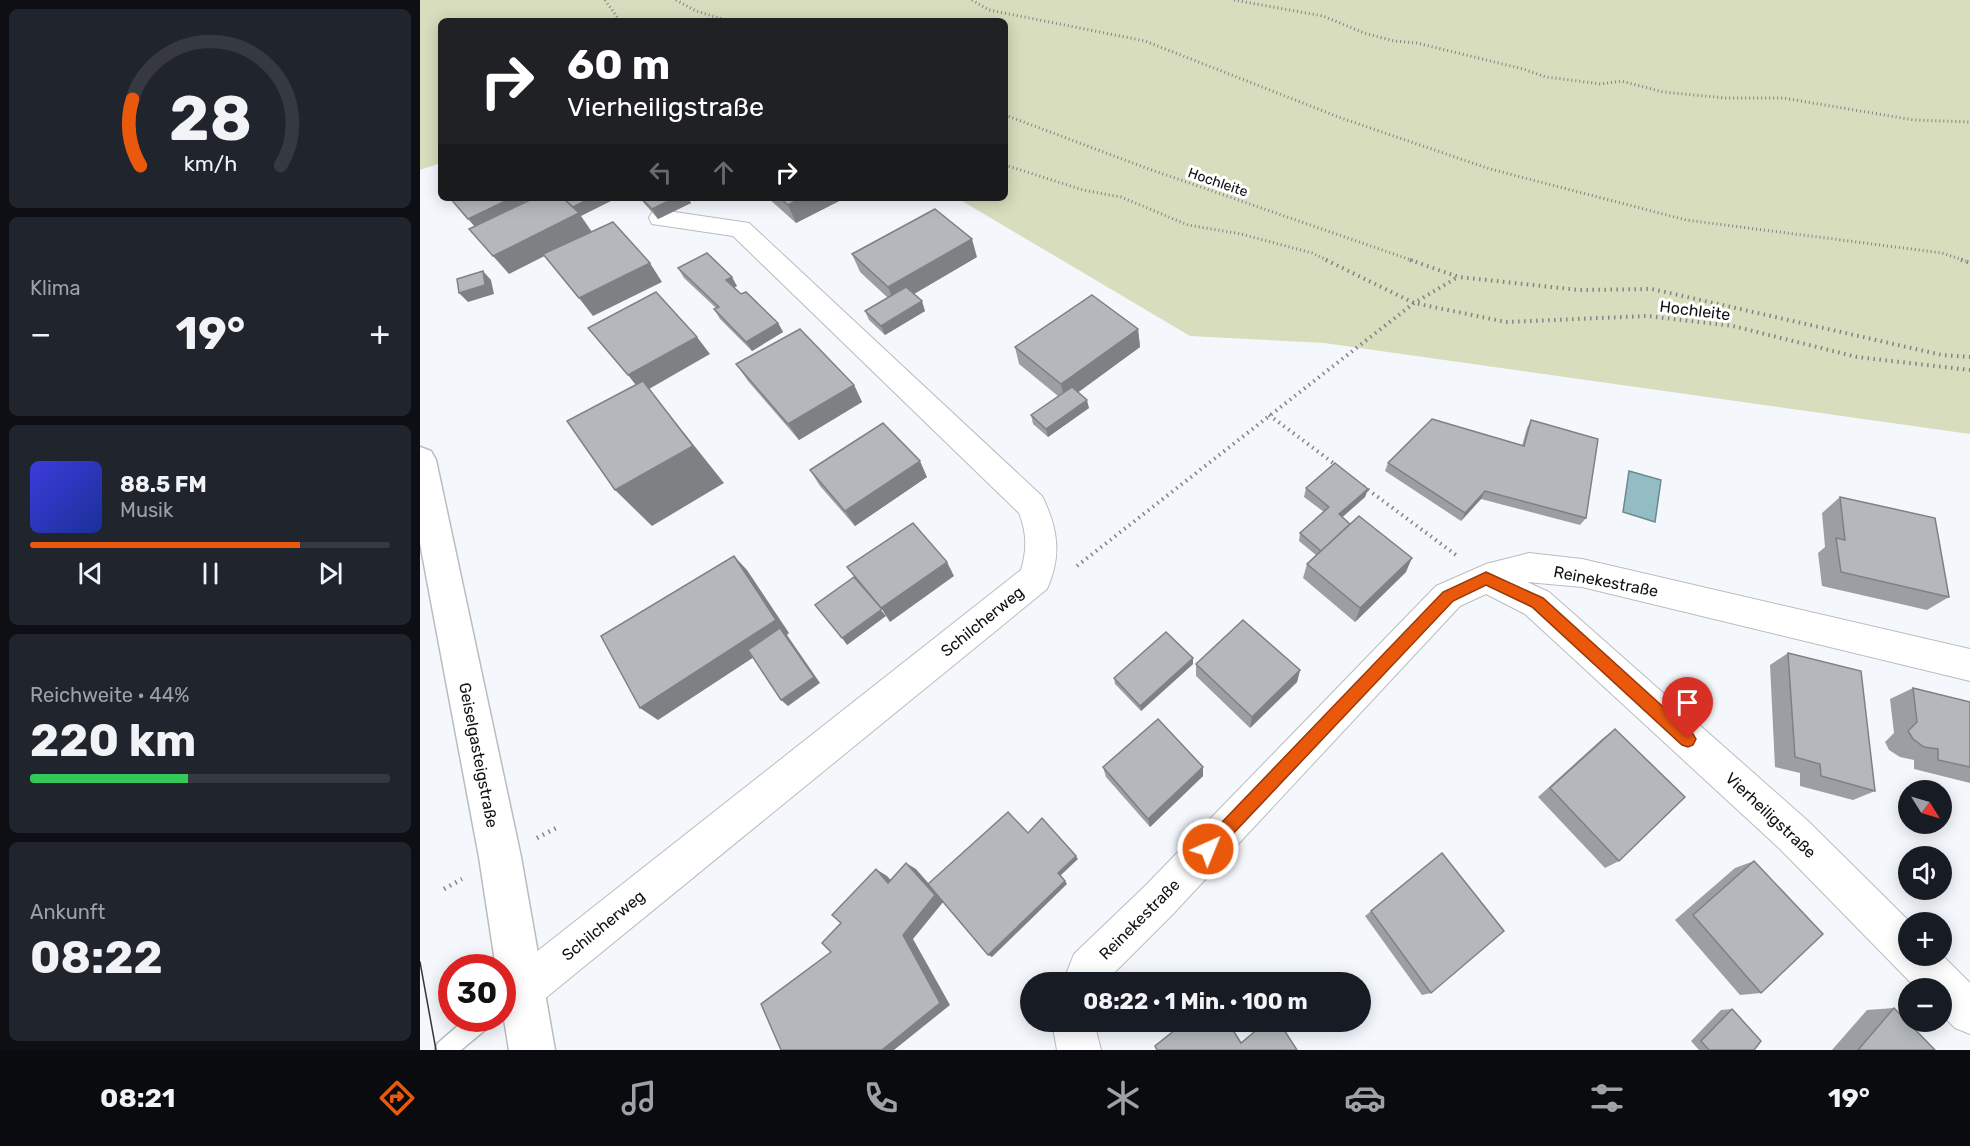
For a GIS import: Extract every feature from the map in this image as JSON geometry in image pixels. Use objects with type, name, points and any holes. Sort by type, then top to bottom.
[{"type":"main road","name":"Geiselgasteigstraße","points":[[420,460],[500,857],[508,954]]},
{"type":"main road","name":"Geiselgasteigstraße","points":[[516,1008],[532,1050]]},
{"type":"street","name":"Schilcherweg","points":[[516,995],[1035,579],[1043,555],[1042,530],[1031,506],[740,229],[661,218]]},
{"type":"street","name":"Reinekestraße","points":[[1088,972],[1168,891],[1448,596],[1486,578],[1529,567],[1582,573],[1970,665]]},
{"type":"street","name":"Vierheiligstraße","points":[[1486,578],[1538,603],[1794,835],[1898,940]]},
{"type":"street","points":[[1923,966],[1970,1013]]},
{"type":"street","points":[[1075,1032],[1078,1050]]},
{"type":"lane","points":[[445,1050],[467,1032]]},
{"type":"path","points":[[605,0],[618,18]]},
{"type":"path","points":[[676,0],[720,18]]},
{"type":"path","points":[[972,0],[989,10],[1145,41],[1341,118],[1501,172],[1686,220],[1942,254],[1970,263]]},
{"type":"path","points":[[1234,0],[1323,16],[1364,33],[1523,69],[1546,77],[1601,84],[1621,81],[1663,92],[1726,98],[1783,98],[1914,120],[1970,122]]},
{"type":"path","name":"Hochleite","points":[[1008,116],[1146,168],[1459,277],[1579,290],[1652,288],[1942,355],[1970,357]]},
{"type":"path","name":"Hochleite","points":[[1008,166],[1083,190],[1121,197],[1188,225],[1240,234],[1312,253],[1414,303],[1506,322],[1647,316],[1733,326],[1857,357],[1970,370]]},
{"type":"path","points":[[1035,579],[1077,566],[1414,303],[1459,277]]},
{"type":"path","points":[[1269,416],[1345,472]]},
{"type":"path","points":[[1354,479],[1486,578]]},
{"type":"green space","points":[[420,0],[1970,0],[1970,434],[1324,343],[1190,336],[962,201],[1008,201],[1008,18],[438,18],[438,164],[420,170]]},
{"type":"water","points":[[1629,471],[1661,480],[1655,522],[1623,512]]},
{"type":"building","points":[[453,201],[506,201],[468,219]]},
{"type":"building","points":[[528,201],[566,201],[579,213],[493,256],[469,229]]},
{"type":"building","points":[[566,201],[585,201],[573,207]]},
{"type":"building","points":[[644,201],[669,201],[652,209]]},
{"type":"building","points":[[783,201],[795,201],[788,205]]},
{"type":"building","points":[[935,209],[972,239],[888,287],[852,254]]},
{"type":"building","points":[[613,222],[650,263],[579,298],[543,254]]},
{"type":"building","points":[[707,253],[732,277],[726,280],[741,294],[746,292],[778,323],[746,342],[714,309],[719,307],[678,268]]},
{"type":"building","points":[[483,271],[485,285],[459,293],[457,279]]},
{"type":"building","points":[[906,287],[922,301],[881,326],[865,311]]},
{"type":"building","points":[[656,292],[697,337],[628,375],[588,328]]},
{"type":"building","points":[[1092,295],[1138,329],[1061,384],[1015,347]]},
{"type":"building","points":[[800,329],[854,385],[788,424],[736,364]]},
{"type":"building","points":[[643,381],[693,446],[615,490],[567,421]]},
{"type":"building","points":[[1072,387],[1087,400],[1046,429],[1031,415]]},
{"type":"building","points":[[1432,419],[1524,446],[1531,420],[1598,439],[1586,518],[1485,491],[1465,513],[1388,463]]},
{"type":"building","points":[[883,423],[920,461],[845,511],[810,470]]},
{"type":"building","points":[[1335,463],[1368,489],[1339,514],[1350,524],[1321,551],[1300,533],[1329,507],[1306,488]]},
{"type":"building","points":[[1840,497],[1935,518],[1949,597],[1841,572],[1836,538],[1845,540]]},
{"type":"building","points":[[1359,516],[1412,558],[1360,608],[1307,564]]},
{"type":"building","points":[[913,523],[947,562],[881,608],[847,567]]},
{"type":"building","points":[[734,556],[776,620],[640,708],[601,636]]},
{"type":"building","points":[[854,577],[882,609],[842,638],[815,605]]},
{"type":"building","points":[[1243,620],[1300,670],[1252,717],[1196,664]]},
{"type":"building","points":[[780,628],[814,677],[781,700],[748,650]]},
{"type":"building","points":[[1166,632],[1193,658],[1140,706],[1114,678]]},
{"type":"building","points":[[1788,653],[1861,671],[1875,791],[1821,776],[1820,764],[1795,757]]},
{"type":"building","points":[[1913,688],[1970,702],[1970,767],[1938,760],[1938,749],[1924,747],[1913,739],[1908,731],[1917,722]]},
{"type":"building","points":[[1158,719],[1203,767],[1148,819],[1103,767]]},
{"type":"building","points":[[1615,729],[1685,797],[1619,861],[1550,788]]},
{"type":"building","points":[[1008,812],[1028,833],[1042,818],[1076,856],[1058,873],[1065,881],[988,955],[928,884]]},
{"type":"building","points":[[1442,853],[1504,931],[1431,993],[1371,911]]},
{"type":"building","points":[[1754,861],[1823,934],[1761,993],[1693,915]]},
{"type":"building","points":[[906,863],[935,895],[903,935],[940,1003],[882,1050],[781,1050],[761,1004],[831,952],[822,943],[841,923],[832,915],[876,869],[888,883]]},
{"type":"building","points":[[1894,1008],[1898,1012],[1898,1032],[1917,1032],[1935,1050],[1858,1050]]},
{"type":"building","points":[[1732,1009],[1761,1041],[1754,1050],[1709,1050],[1701,1041]]},
{"type":"building","points":[[1172,1032],[1234,1032],[1241,1043],[1254,1032],[1285,1032],[1297,1050],[1157,1050],[1155,1046]]},
{"type":"tram line","points":[[420,962],[436,1050]]},
{"type":"route","points":[[1208,849],[1448,596],[1486,578],[1538,603],[1688,739]]}]
